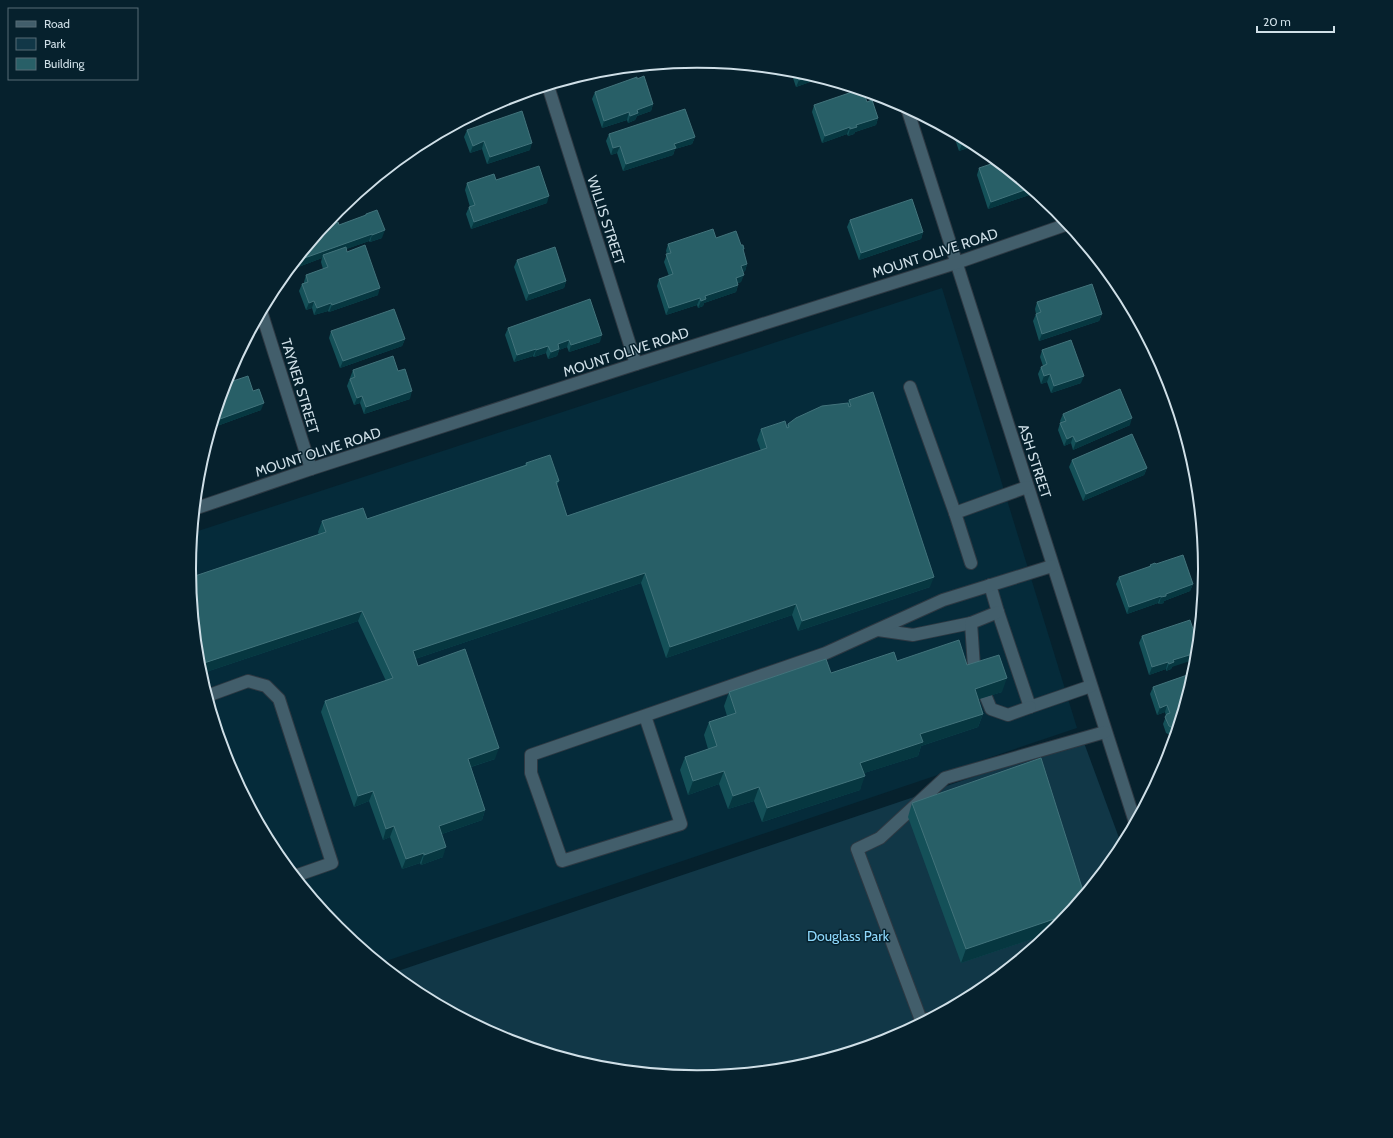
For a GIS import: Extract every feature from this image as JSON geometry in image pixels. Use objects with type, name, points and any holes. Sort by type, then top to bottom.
[{"type":"street","name":"WILLIS STREET","points":[[549,90],[636,364]]},
{"type":"street","name":"ASH STREET","points":[[910,116],[1133,815]]},
{"type":"street","name":"MOUNT OLIVE ROAD","points":[[200,507],[311,469],[636,364],[956,263],[1061,226]]},
{"type":"street","name":"TAYNER STREET","points":[[263,318],[311,469]]},
{"type":"street","points":[[910,387],[955,513],[971,563]]},
{"type":"street","points":[[955,513],[1027,487]]},
{"type":"street","points":[[645,716],[681,824],[562,861],[532,773],[531,755],[826,654],[943,600],[1052,566]]},
{"type":"street","points":[[990,586],[1030,707]]},
{"type":"street","points":[[877,630],[913,634],[971,623],[998,612]]},
{"type":"street","points":[[971,623],[974,667],[976,674]]},
{"type":"street","points":[[212,694],[248,681],[266,686],[279,700],[332,863],[299,874]]},
{"type":"street","points":[[986,697],[991,709],[1008,715],[1091,686]]},
{"type":"street","points":[[920,1017],[857,849],[880,838],[945,778],[1105,732]]},
{"type":"shaded area","points":[[942,288],[1077,728],[386,961],[366,946],[342,923],[299,874],[280,847],[247,791],[222,730],[205,667],[197,602],[196,569],[197,531]]},
{"type":"green space","name":"Douglass Park","points":[[1083,740],[1119,838],[1094,874],[1051,923],[1027,946],[975,986],[947,1003],[888,1032],[826,1053],[762,1066],[729,1069],[664,1069],[631,1066],[567,1053],[505,1032],[475,1018],[418,986],[398,971]]},
{"type":"building","points":[[644,76],[653,104],[637,110],[638,113],[630,116],[629,112],[604,121],[595,92],[637,77],[637,79]]},
{"type":"building","points":[[850,93],[865,98],[867,102],[872,100],[878,118],[856,125],[857,127],[850,129],[850,127],[825,136],[814,105]]},
{"type":"building","points":[[685,109],[695,137],[674,144],[676,148],[626,164],[620,146],[613,148],[609,134]]},
{"type":"building","points":[[522,111],[532,143],[490,157],[484,141],[473,146],[467,130]]},
{"type":"building","points":[[991,164],[1024,190],[991,202],[979,168]]},
{"type":"building","points":[[539,166],[549,196],[474,222],[469,207],[475,205],[467,183],[494,174],[496,180]]},
{"type":"building","points":[[912,199],[923,232],[861,253],[850,220]]},
{"type":"building","points":[[377,210],[385,230],[304,258],[335,223],[338,222],[339,225]]},
{"type":"building","points":[[713,229],[716,238],[736,231],[741,245],[743,245],[747,264],[741,266],[744,275],[736,278],[738,285],[705,296],[706,299],[701,301],[700,298],[669,308],[659,279],[673,274],[666,254],[671,253],[668,244]]},
{"type":"building","points":[[365,245],[380,288],[332,305],[331,303],[317,308],[314,301],[309,303],[302,284],[308,282],[306,275],[328,267],[323,255],[346,247],[347,252]]},
{"type":"building","points":[[555,247],[566,281],[529,294],[517,260]]},
{"type":"building","points":[[1092,284],[1102,314],[1042,334],[1036,314],[1041,312],[1037,302]]},
{"type":"building","points":[[590,299],[602,335],[571,345],[569,340],[558,344],[559,349],[551,352],[548,346],[517,355],[508,328]]},
{"type":"building","points":[[394,309],[405,339],[343,361],[331,331]]},
{"type":"building","points":[[1071,340],[1084,376],[1054,386],[1050,374],[1044,376],[1041,367],[1047,364],[1042,350]]},
{"type":"building","points":[[393,356],[398,371],[405,369],[412,391],[366,407],[362,396],[357,398],[350,379],[355,377],[353,370]]},
{"type":"building","points":[[248,376],[253,391],[259,389],[264,403],[220,419],[222,408],[232,381]]},
{"type":"building","points":[[1120,389],[1132,418],[1076,442],[1073,436],[1067,439],[1060,423],[1066,421],[1063,414]]},
{"type":"building","points":[[873,392],[934,577],[802,621],[796,604],[670,647],[645,573],[413,651],[418,666],[465,649],[499,748],[468,759],[485,810],[439,826],[446,847],[424,855],[424,853],[406,859],[394,826],[386,829],[373,791],[358,796],[325,701],[393,678],[362,611],[204,663],[197,602],[196,576],[326,532],[322,521],[363,508],[367,519],[527,465],[526,463],[550,455],[559,481],[556,482],[567,516],[767,448],[761,429],[785,421],[787,428],[789,427],[788,424],[796,418],[822,406],[848,403],[849,407],[851,406],[849,400]]},
{"type":"building","points":[[1132,434],[1147,468],[1086,494],[1072,460]]},
{"type":"building","points":[[1183,555],[1193,584],[1166,594],[1166,596],[1161,596],[1129,607],[1119,577],[1151,566],[1150,565],[1155,563],[1156,564]]},
{"type":"building","points":[[1190,620],[1193,630],[1190,655],[1173,660],[1174,662],[1169,664],[1168,662],[1152,667],[1142,636]]},
{"type":"building","points":[[959,640],[967,665],[999,655],[1007,678],[975,689],[983,714],[920,734],[923,742],[860,763],[865,776],[767,808],[759,787],[733,796],[724,771],[693,781],[685,757],[717,746],[709,722],[736,713],[729,692],[826,659],[831,673],[894,652],[897,661]]},
{"type":"building","points":[[1186,675],[1172,727],[1169,726],[1165,717],[1170,713],[1167,705],[1160,708],[1153,687]]},
{"type":"building","points":[[1041,758],[1082,888],[1055,919],[966,949],[912,803]]}]
